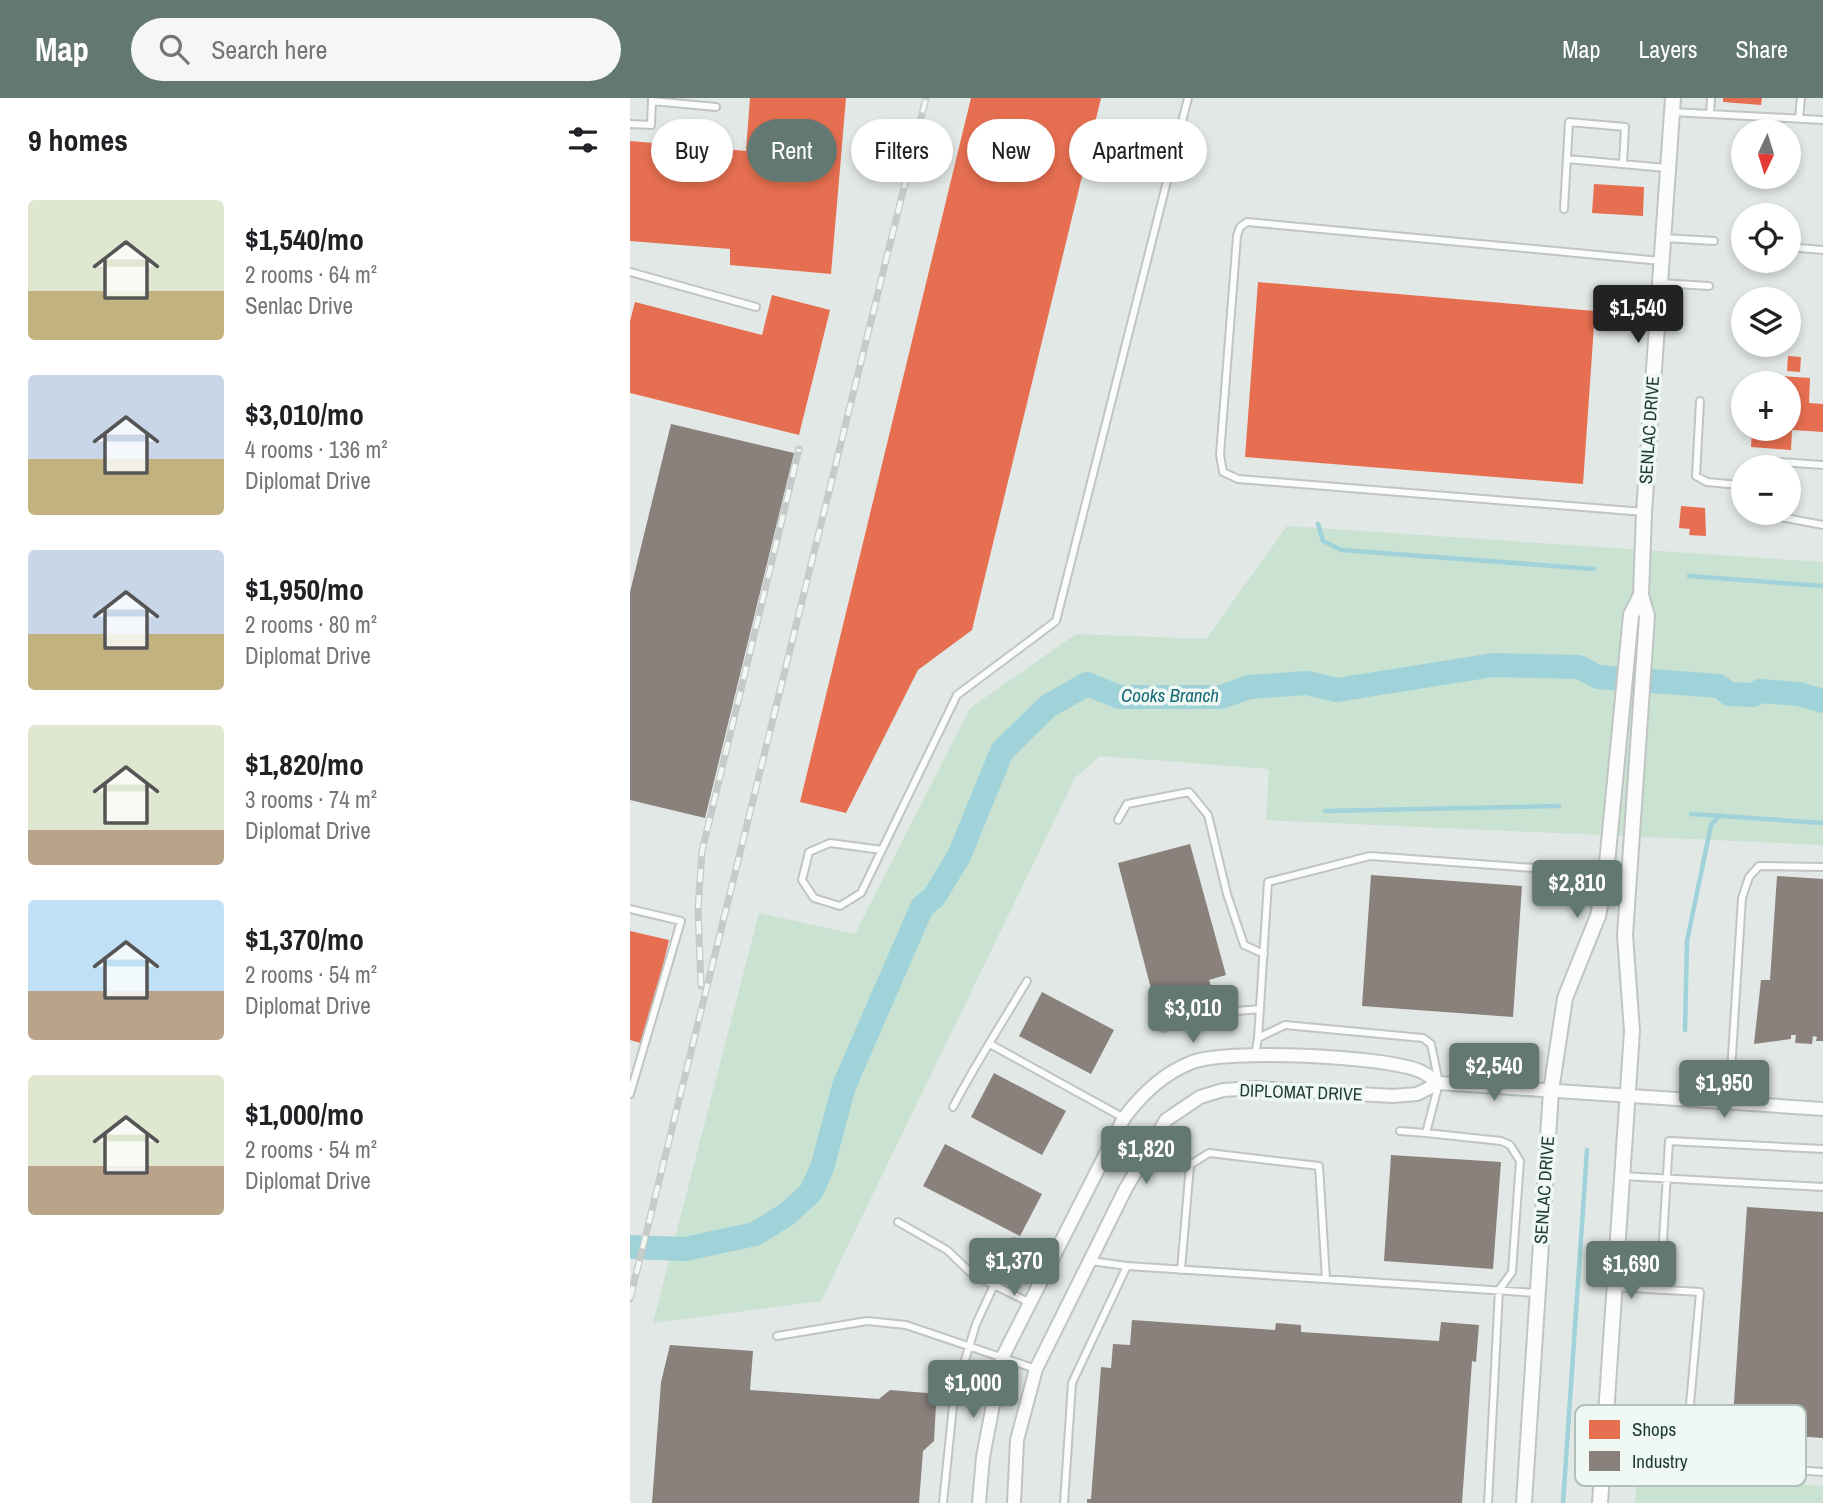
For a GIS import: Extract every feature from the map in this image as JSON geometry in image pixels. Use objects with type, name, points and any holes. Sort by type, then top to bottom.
[{"type":"street","name":"SENLAC DRIVE","points":[[1606,1405],[1632,1031],[1625,935],[1647,616],[1641,595],[1644,512],[1673,105]]},
{"type":"street","name":"SENLAC DRIVE","points":[[1524,1503],[1551,1091],[1565,998],[1600,905],[1606,874],[1630,615],[1641,595]]},
{"type":"street","name":"DIPLOMAT DRIVE","points":[[979,1503],[983,1457],[1002,1358],[1124,1118],[1135,1103],[1174,1070],[1192,1062],[1228,1055],[1255,1055],[1389,1064],[1421,1071],[1439,1083],[1823,1109]]},
{"type":"street","name":"DIPLOMAT DRIVE","points":[[1014,1503],[1017,1440],[1036,1369],[1151,1141],[1166,1120],[1199,1097],[1223,1090],[1255,1088],[1393,1096],[1417,1094],[1439,1083]]},
{"type":"lane","points":[[883,850],[830,843],[809,852],[802,880],[814,898],[840,906],[862,893],[883,850],[957,695],[1056,621],[1188,98]]},
{"type":"lane","points":[[1710,114],[1711,98]]},
{"type":"lane","points":[[1799,118],[1801,98]]},
{"type":"lane","points":[[630,124],[651,125],[652,99],[716,107]]},
{"type":"lane","points":[[1673,105],[1710,114],[1823,120]]},
{"type":"lane","points":[[1564,209],[1569,122],[1625,127],[1623,164]]},
{"type":"lane","points":[[1567,159],[1668,168]]},
{"type":"lane","points":[[1644,512],[1238,479],[1223,472],[1220,455],[1237,236],[1240,227],[1247,222],[1661,261]]},
{"type":"lane","points":[[1663,237],[1714,241]]},
{"type":"lane","points":[[1801,248],[1823,250]]},
{"type":"lane","points":[[630,272],[756,307]]},
{"type":"lane","points":[[1660,283],[1709,286]]},
{"type":"lane","points":[[1700,401],[1696,477],[1707,482],[1731,485]]},
{"type":"lane","points":[[1801,464],[1823,465]]},
{"type":"lane","points":[[1801,521],[1823,525]]},
{"type":"lane","points":[[1118,820],[1127,804],[1189,792],[1208,815],[1227,894],[1244,945],[1264,954]]},
{"type":"lane","points":[[1255,1055],[1268,881],[1370,856],[1534,868]]},
{"type":"lane","points":[[1729,1104],[1742,898],[1749,877],[1759,866],[1823,867]]},
{"type":"lane","points":[[630,909],[681,921],[630,1094]]},
{"type":"lane","points":[[953,1107],[979,1056],[990,1044],[1027,981]]},
{"type":"lane","points":[[1163,1027],[1225,1012],[1260,1009]]},
{"type":"lane","points":[[1258,1038],[1285,1025],[1423,1038],[1432,1044],[1439,1083],[1426,1133]]},
{"type":"lane","points":[[990,1044],[1124,1118]]},
{"type":"lane","points":[[1400,1131],[1501,1141],[1510,1145],[1520,1161],[1511,1272],[1499,1290],[1488,1503]]},
{"type":"lane","points":[[1660,1290],[1669,1141],[1823,1149]]},
{"type":"lane","points":[[1181,1270],[1189,1165],[1209,1153],[1318,1166],[1326,1279]]},
{"type":"lane","points":[[1622,1176],[1823,1187]]},
{"type":"lane","points":[[898,1222],[947,1250],[972,1273],[1030,1303]]},
{"type":"lane","points":[[943,1503],[954,1396],[993,1284],[1014,1242]]},
{"type":"lane","points":[[1090,1261],[1181,1270],[1538,1293]]},
{"type":"lane","points":[[1064,1503],[1072,1383],[1127,1266]]},
{"type":"lane","points":[[1615,1287],[1700,1292],[1690,1405]]},
{"type":"lane","points":[[777,1336],[867,1321],[906,1325],[1036,1369]]},
{"type":"green space","points":[[1287,526],[1823,562],[1823,845],[1266,820],[1269,769],[1100,756],[1075,778],[821,1301],[653,1323],[759,913],[855,934],[970,708],[1076,634],[1206,639]]},
{"type":"green space","points":[[1637,1486],[1823,1486],[1823,1503],[1635,1503]]},
{"type":"building: Shops","points":[[750,98],[846,98],[831,274],[730,265],[730,249],[630,241],[630,141],[651,143],[651,182],[733,182],[733,150],[746,151],[747,138],[747,182],[837,182],[837,119],[748,119]]},
{"type":"building: Shops","points":[[971,98],[1101,98],[1096,119],[1069,119],[1069,182],[1081,182],[972,630],[918,670],[846,813],[800,802],[951,182],[953,182]]},
{"type":"building: Shops","points":[[1723,98],[1762,98],[1761,105],[1723,102]]},
{"type":"building: Shops","points":[[1594,184],[1644,187],[1643,216],[1592,213]]},
{"type":"building: Shops","points":[[1258,282],[1595,311],[1583,484],[1245,457]]},
{"type":"building: Shops","points":[[772,295],[830,310],[799,435],[630,393],[630,321],[635,302],[762,335]]},
{"type":"building: Shops","points":[[1788,357],[1801,357],[1800,371],[1787,371]]},
{"type":"building: Shops","points":[[1801,377],[1810,378],[1809,403],[1823,404],[1823,432],[1801,431]]},
{"type":"building: Shops","points":[[1751,441],[1791,441],[1791,450],[1751,447]]},
{"type":"building: Shops","points":[[1681,506],[1705,508],[1706,536],[1689,535],[1690,529],[1679,528]]},
{"type":"building: Shops","points":[[630,931],[669,940],[644,1044],[630,1040]]},
{"type":"building: Industry","points":[[671,424],[794,453],[705,818],[630,800],[630,592]]},
{"type":"building: Industry","points":[[1190,844],[1226,975],[1209,980],[1212,989],[1185,996],[1183,988],[1153,996],[1118,863]]},
{"type":"building: Industry","points":[[1371,875],[1522,886],[1513,1017],[1362,1006]]},
{"type":"building: Industry","points":[[1777,876],[1823,879],[1823,1041],[1816,1041],[1817,1037],[1813,1036],[1812,1044],[1795,1043],[1796,1035],[1791,1035],[1791,1039],[1754,1044],[1761,980],[1770,980]]},
{"type":"building: Industry","points":[[1042,992],[1114,1030],[1091,1074],[1019,1036]]},
{"type":"building: Industry","points":[[994,1073],[1066,1111],[1042,1155],[971,1117]]},
{"type":"building: Industry","points":[[945,1144],[1042,1194],[1020,1236],[923,1186]]},
{"type":"building: Industry","points":[[1391,1155],[1501,1162],[1493,1269],[1384,1261]]},
{"type":"building: Industry","points":[[1747,1207],[1823,1212],[1823,1438],[1806,1437],[1806,1405],[1734,1405]]},
{"type":"building: Industry","points":[[1132,1320],[1275,1330],[1276,1323],[1301,1325],[1301,1332],[1439,1341],[1441,1322],[1479,1325],[1476,1362],[1472,1361],[1462,1503],[1087,1503],[1087,1499],[1091,1499],[1101,1367],[1111,1368],[1113,1344],[1130,1345]]},
{"type":"building: Industry","points":[[670,1345],[753,1351],[750,1390],[879,1399],[890,1390],[927,1393],[936,1404],[934,1441],[923,1451],[919,1503],[652,1503],[661,1382]]},
{"type":"waterway","points":[[1318,524],[1323,541],[1342,550],[1594,569]]},
{"type":"waterway","points":[[1689,576],[1823,586]]},
{"type":"waterway","name":"Cooks Branch","points":[[630,1247],[685,1249],[755,1234],[787,1214],[811,1192],[822,1168],[844,1086],[922,907],[934,897],[959,856],[1002,751],[1048,706],[1087,684],[1119,697],[1221,697],[1249,687],[1307,683],[1337,690],[1493,665],[1579,667],[1598,677],[1719,686],[1729,694],[1753,695],[1760,691],[1799,694],[1823,701]]},
{"type":"waterway","points":[[1325,811],[1559,806]]},
{"type":"waterway","points":[[1691,814],[1823,823]]},
{"type":"waterway","points":[[1685,1030],[1687,941],[1711,825],[1720,815]]},
{"type":"waterway","points":[[1563,1503],[1587,1150]]},
{"type":"railway","points":[[630,1299],[926,98]]},
{"type":"railway","points":[[701,986],[698,909],[702,851],[799,449]]}]
